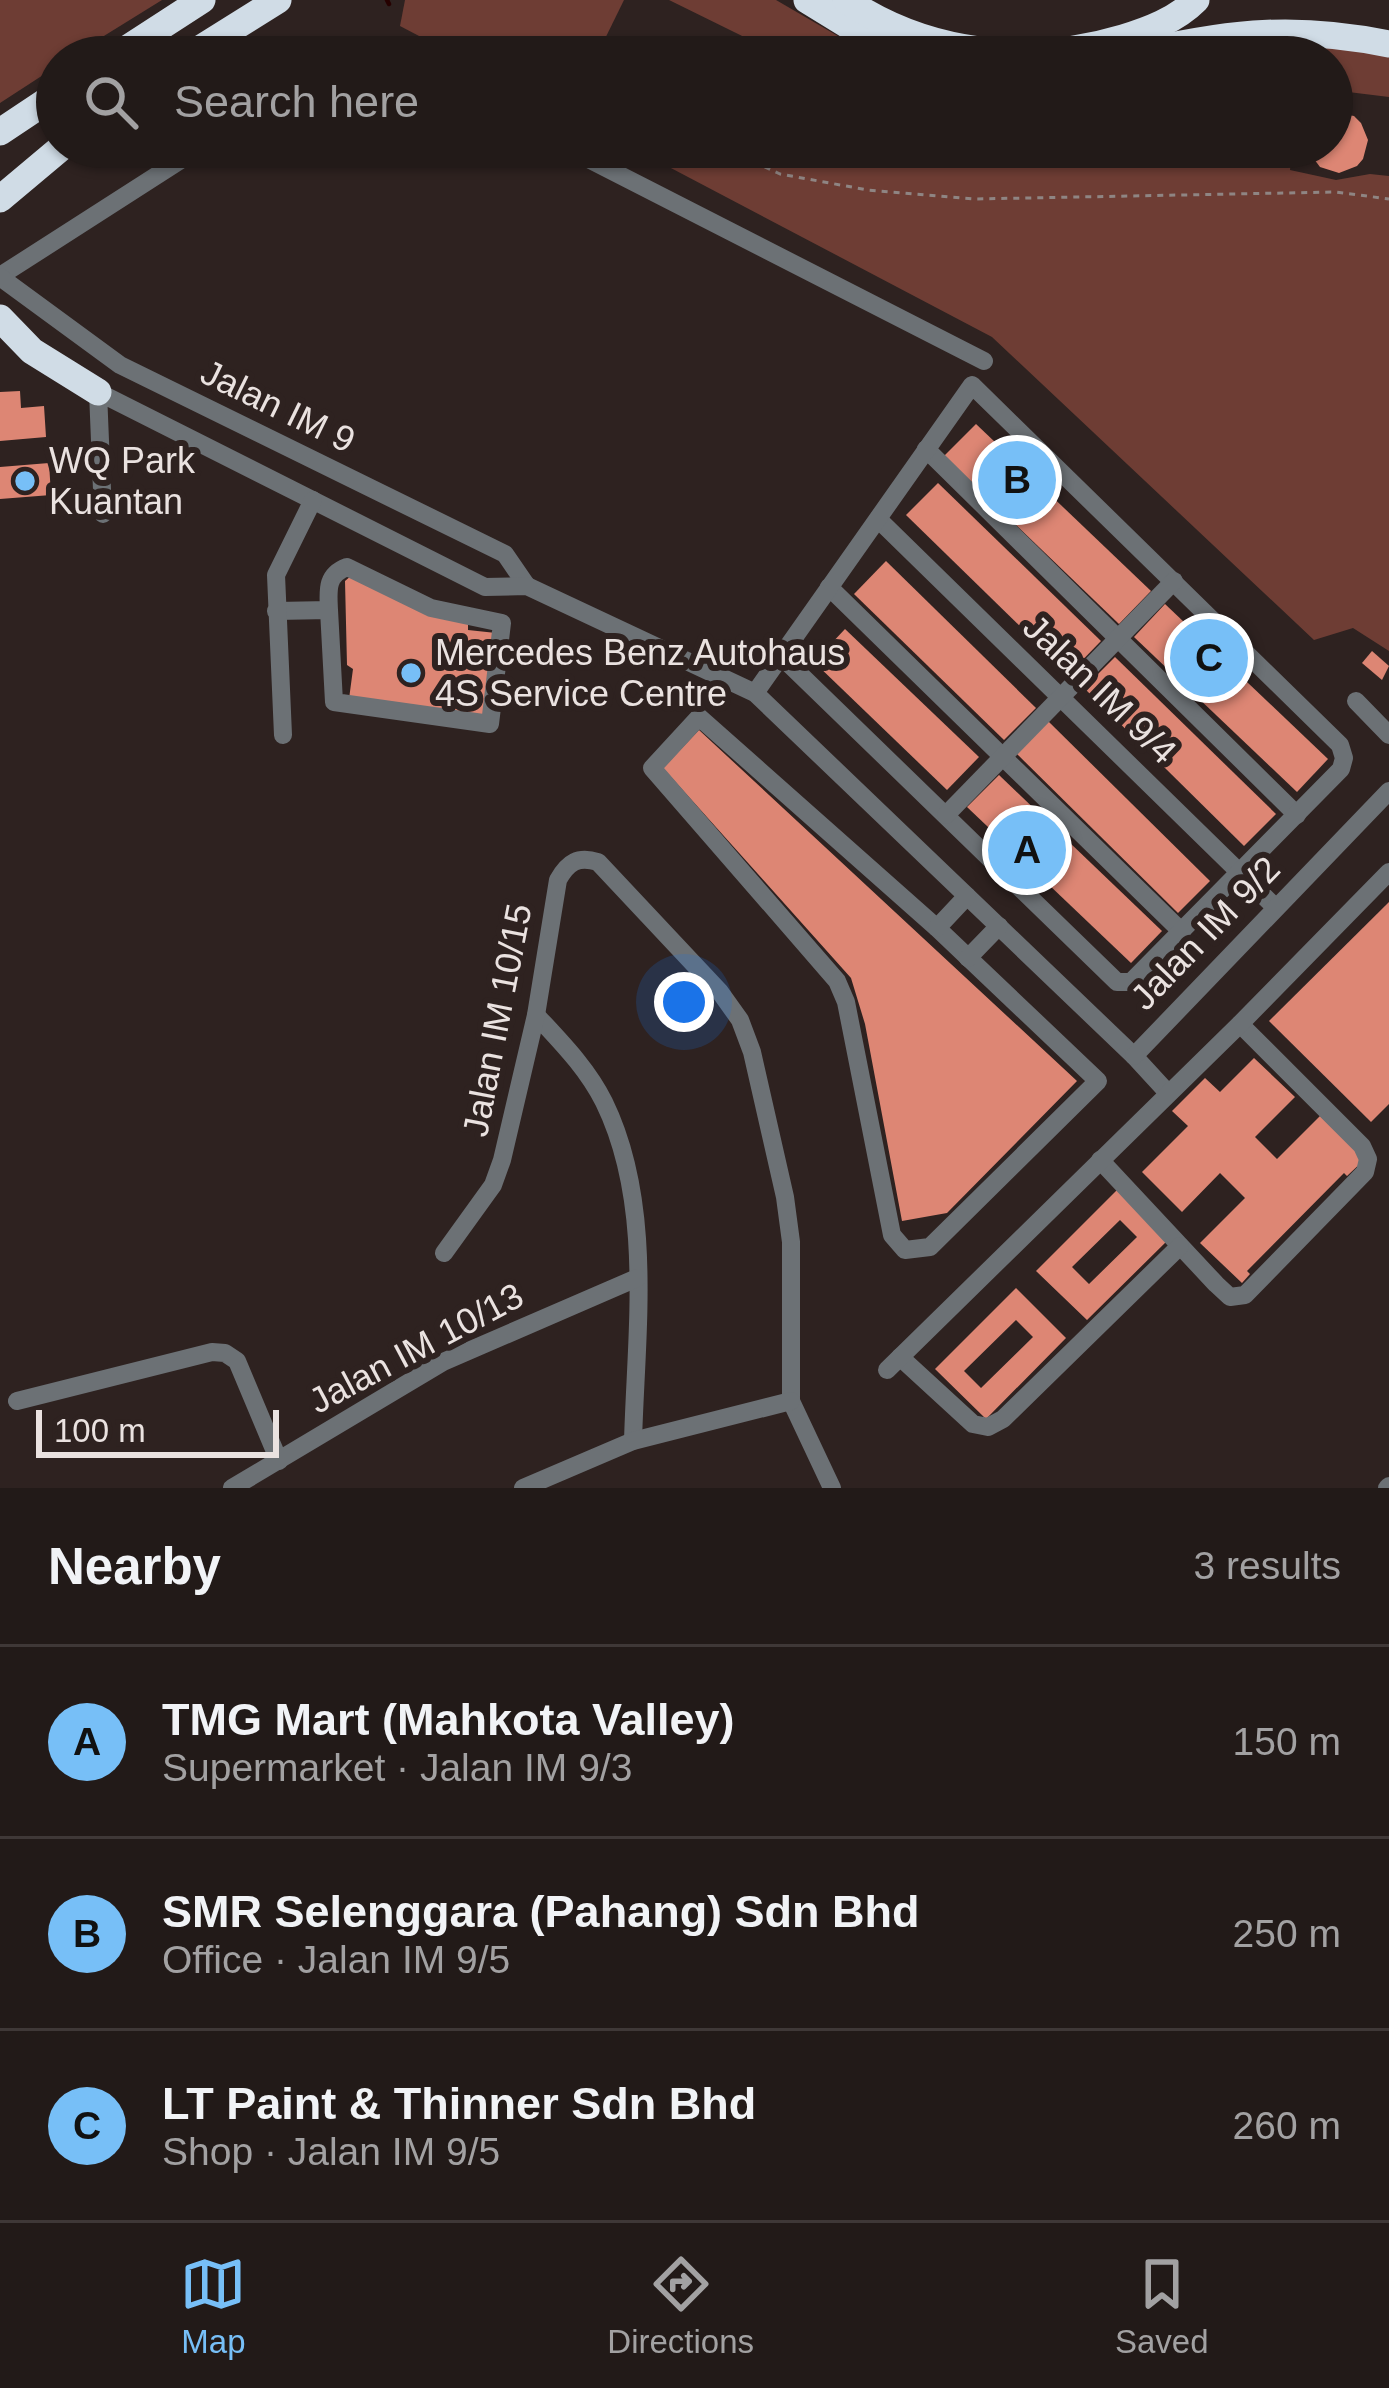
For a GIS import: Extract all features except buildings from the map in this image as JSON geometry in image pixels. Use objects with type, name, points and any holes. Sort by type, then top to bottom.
[{"type":"highway","points":[[146,36],[202,0]]},
{"type":"highway","points":[[221,36],[278,0]]},
{"type":"highway","points":[[807,0],[873,36]]},
{"type":"highway","points":[[846,0],[918,36]]},
{"type":"highway","points":[[1131,36],[1162,25],[1196,0]]},
{"type":"highway","points":[[1208,36],[1298,31],[1333,36]]},
{"type":"highway","points":[[1353,39],[1389,44]]},
{"type":"highway","points":[[0,132],[36,108]]},
{"type":"highway","points":[[0,179],[36,158]]},
{"type":"highway","points":[[0,199],[36,165]]},
{"type":"highway","points":[[0,318],[32,351],[98,392]]},
{"type":"street","points":[[0,276],[168,168]]},
{"type":"street","points":[[606,168],[984,361]]},
{"type":"street","name":"Jalan IM 9","points":[[0,276],[120,365],[506,554],[527,586]]},
{"type":"street","points":[[755,693],[972,385],[1340,745],[1344,758],[1341,769],[1182,932],[1131,982],[1117,982],[782,657]]},
{"type":"street","points":[[98,392],[103,514]]},
{"type":"street","name":"Jalan IM 9","points":[[98,392],[485,587],[527,586],[755,693]]},
{"type":"street","points":[[926,449],[1297,815]]},
{"type":"street","points":[[283,735],[276,575],[313,500]]},
{"type":"street","name":"Jalan IM 9/4","points":[[878,519],[1275,908]]},
{"type":"street","points":[[433,561],[440,537],[451,529]]},
{"type":"street","points":[[461,574],[476,566],[475,540]]},
{"type":"street","points":[[347,567],[431,608],[502,623],[490,724],[334,703],[329,610],[328,583],[336,571],[347,567]]},
{"type":"street","points":[[946,815],[1174,581]]},
{"type":"street","points":[[829,587],[1182,932]]},
{"type":"street","points":[[276,611],[329,610]]},
{"type":"street","name":"Jalan IM 9/2","points":[[755,693],[1134,1056],[1389,791]]},
{"type":"street","points":[[1356,701],[1389,735]]},
{"type":"street","points":[[698,717],[937,928],[1098,1081],[930,1247],[905,1250],[892,1235],[846,1002],[837,981],[652,768],[698,717]]},
{"type":"street","name":"Jalan IM 10/15","points":[[443,1253],[493,1185],[536,1015],[558,880],[565,867],[587,859],[598,862],[720,992],[740,1020],[752,1052],[791,1242],[791,1401],[832,1488]]},
{"type":"street","points":[[1180,1246],[1004,1419],[988,1427],[973,1424],[893,1364],[1388,873]]},
{"type":"street","points":[[937,928],[967,896]]},
{"type":"street","points":[[968,958],[999,926]]},
{"type":"street","points":[[536,1015],[581,1064],[604,1101],[620,1142],[634,1222],[637,1278],[634,1441]]},
{"type":"street","points":[[1100,1160],[1216,1284],[1238,1298],[1365,1172],[1369,1159],[1362,1146],[1240,1024]]},
{"type":"street","points":[[1134,1056],[1168,1093]]},
{"type":"street","name":"Jalan IM 10/13","points":[[232,1488],[443,1363],[637,1278]]},
{"type":"street","points":[[17,1401],[212,1352],[225,1353],[237,1361],[279,1461]]},
{"type":"street","points":[[523,1488],[634,1441],[791,1401]]},
{"type":"path","points":[[767,168],[868,190],[975,200],[1336,192],[1389,199]]},
{"type":"shaded area","points":[[0,0],[162,0],[104,36],[36,36],[36,80],[0,103]]},
{"type":"shaded area","points":[[405,0],[624,0],[606,36],[419,36],[400,26]]},
{"type":"shaded area","points":[[669,0],[776,0],[838,36],[742,36]]},
{"type":"shaded area","points":[[1353,49],[1389,55],[1389,97],[1353,93]]},
{"type":"shaded area","points":[[671,168],[1290,168],[1336,180],[1389,176],[1389,651],[1353,628],[1314,640],[992,337]]},
{"type":"waterway","points":[[387,0],[389,4]]},
{"type":"place","name":"SMR Selenggara (Pahang) Sdn Bhd","points":[[1017,480]]},
{"type":"place","name":"WQ Park Kuantan","points":[[25,481]]},
{"type":"place","name":"LT Paint & Thinner Sdn Bhd","points":[[1209,658]]},
{"type":"place","name":"Mercedes Benz Autohaus 4S Service Centre","points":[[411,673]]},
{"type":"place","name":"TMG Mart (Mahkota Valley)","points":[[1027,850]]}]
